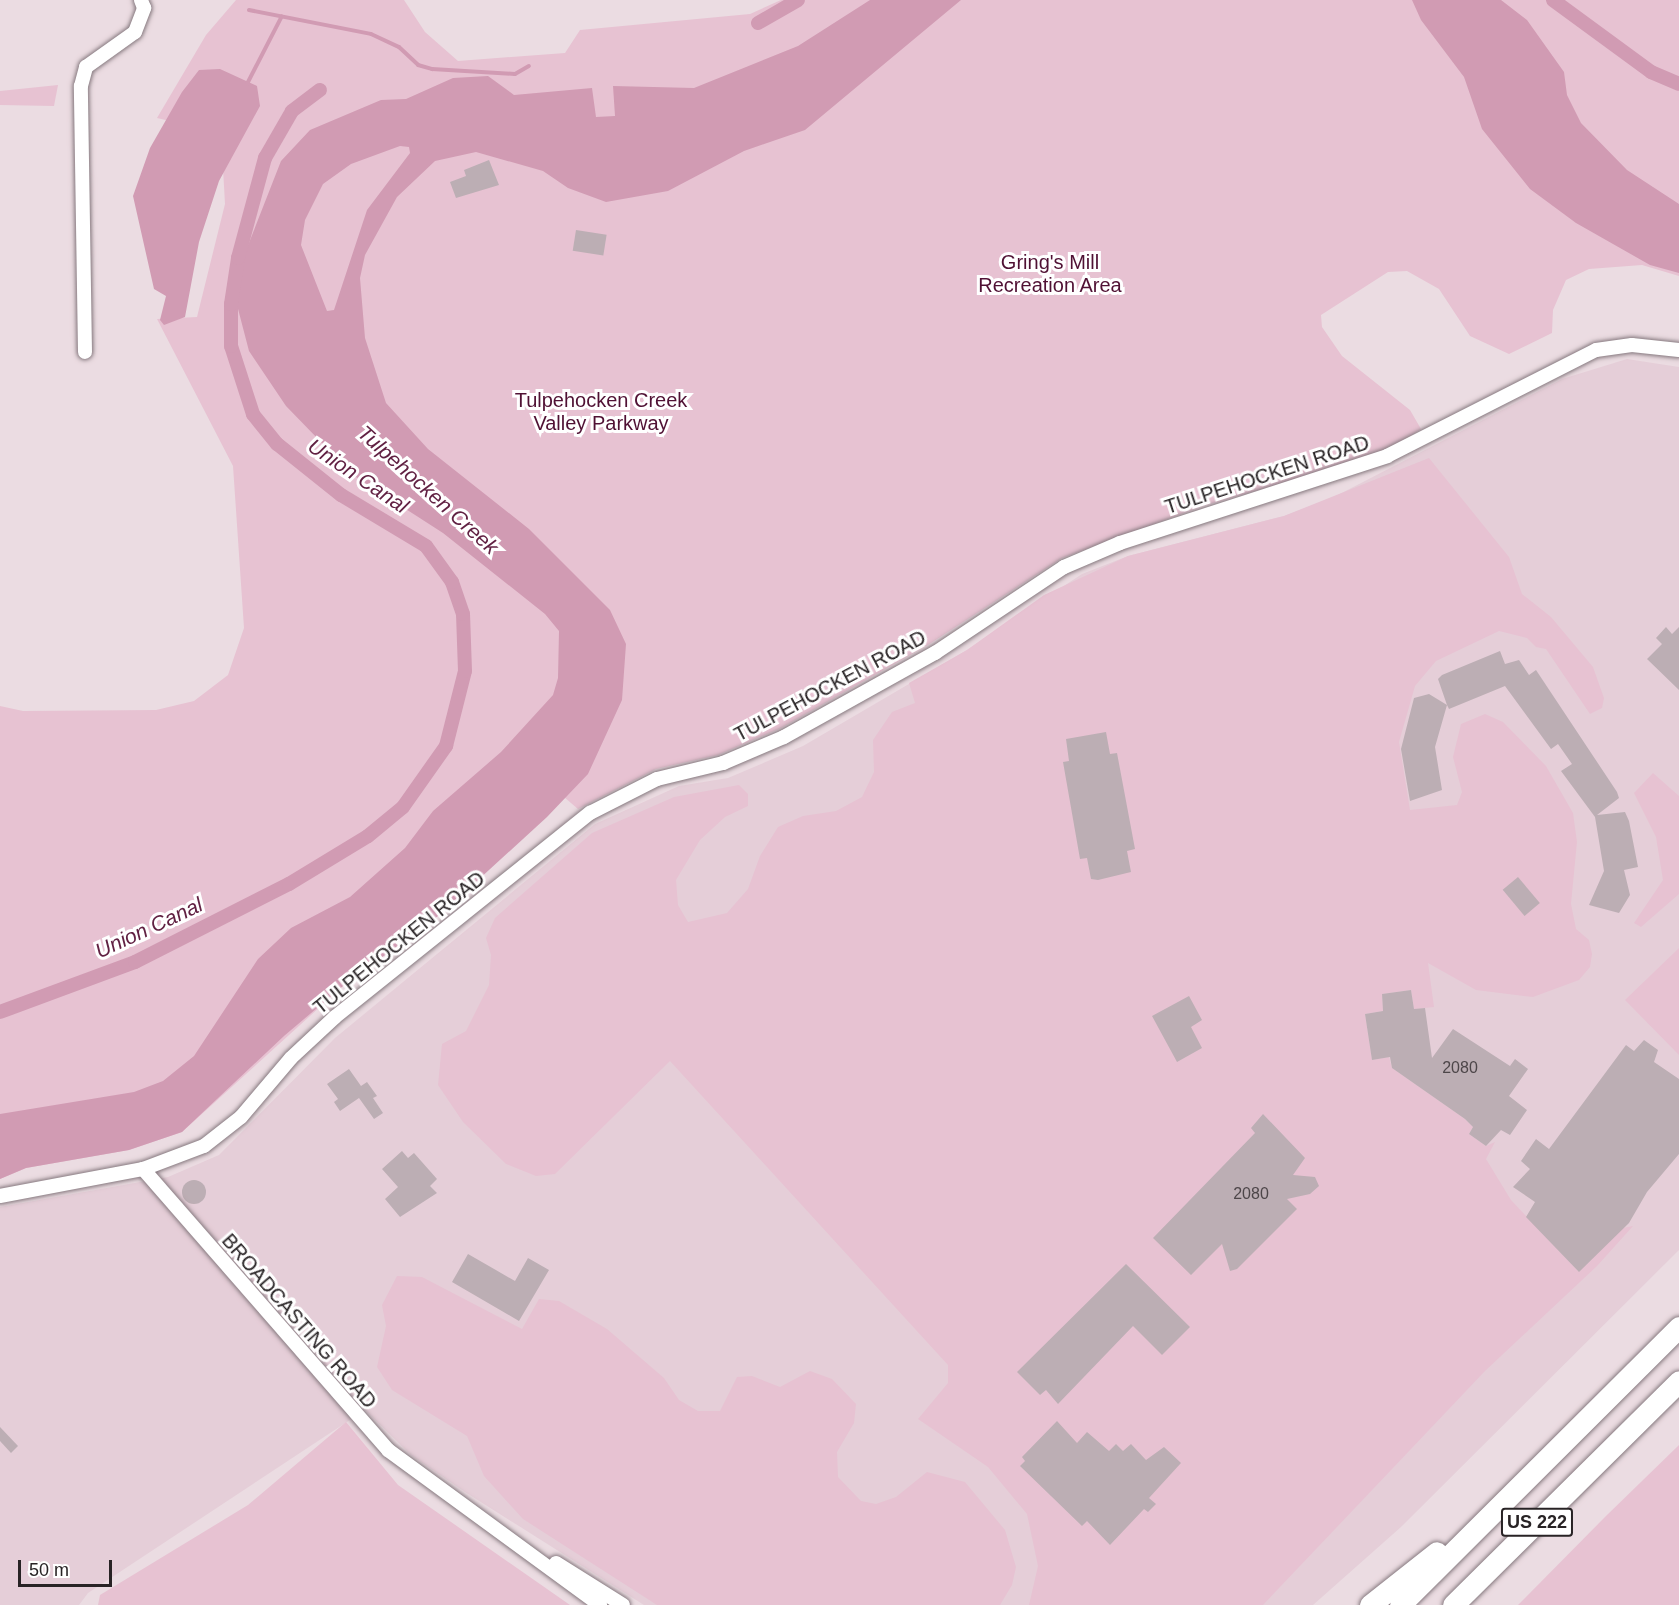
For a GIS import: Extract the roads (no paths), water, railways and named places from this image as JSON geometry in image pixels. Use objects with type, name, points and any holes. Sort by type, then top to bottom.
[{"type":"highway","name":"US 222","points":[[1400,1605],[1679,1328]]},
{"type":"highway","name":"US 222","points":[[1453,1605],[1679,1381]]},
{"type":"highway","points":[[1472,1605],[1621,1438]]},
{"type":"highway","points":[[1370,1605],[1539,1467]]},
{"type":"street","points":[[85,352],[81,86],[86,67],[135,32],[144,8],[141,0]]},
{"type":"street","name":"TULPEHOCKEN ROAD","points":[[0,1196],[143,1169],[180,1159],[223,1133],[335,1017],[607,802],[657,780],[723,763],[784,737],[935,653],[1035,583],[1099,551],[1387,456],[1596,350],[1632,345],[1679,350]]},
{"type":"street","name":"BROADCASTING ROAD","points":[[143,1169],[359,1420],[436,1488],[600,1605]]},
{"type":"street","name":"BROADCASTING ROAD","points":[[436,1488],[623,1605]]},
{"type":"water","name":"Tulpehocken Creek","points":[[870,0],[961,0],[805,130],[744,151],[668,191],[606,202],[568,188],[543,171],[476,152],[435,161],[397,197],[365,255],[360,278],[365,338],[386,403],[428,449],[529,529],[610,610],[626,644],[622,700],[588,774],[547,817],[442,913],[343,986],[284,1036],[182,1132],[129,1150],[26,1168],[0,1179],[0,1114],[134,1092],[163,1081],[194,1056],[258,959],[291,928],[350,897],[405,848],[433,811],[501,752],[553,695],[558,678],[559,631],[545,614],[443,533],[353,475],[286,406],[249,351],[237,305],[245,253],[281,161],[310,130],[381,100],[406,99],[453,78],[488,76],[514,95],[592,88],[596,117],[615,116],[613,86],[694,88],[798,46]],"holes":[[[400,146],[409,147],[410,153],[367,210],[334,310],[327,311],[301,245],[305,220],[323,184],[351,164]]]},
{"type":"water","points":[[1412,0],[1501,0],[1527,20],[1564,72],[1567,95],[1581,123],[1627,170],[1679,204],[1679,273],[1650,265],[1576,223],[1530,189],[1482,129],[1464,77],[1421,20]]},
{"type":"water","points":[[220,69],[257,86],[260,106],[219,181],[199,242],[185,317],[164,325],[160,320],[166,296],[154,289],[133,196],[150,148],[182,92],[199,70]]},
{"type":"waterway","name":"Union Canal","points":[[758,23],[798,0]]},
{"type":"waterway","name":"Union Canal","points":[[1553,0],[1651,72],[1679,84]]},
{"type":"waterway","points":[[249,10],[371,34],[399,47],[418,65],[432,69],[515,74],[529,66]]},
{"type":"waterway","points":[[247,84],[282,16]]},
{"type":"waterway","name":"Union Canal","points":[[0,1012],[135,962],[289,884],[368,836],[403,807],[446,746],[465,671],[463,614],[452,582],[426,546],[341,495],[277,444],[253,414],[231,346],[231,304],[238,258],[265,158],[292,111],[320,90]]},
{"type":"park label","name":"Gring's Mill Recreation Area","points":[[1050,274]]},
{"type":"park label","name":"Tulpehocken Creek Valley Parkway","points":[[601,412]]}]
